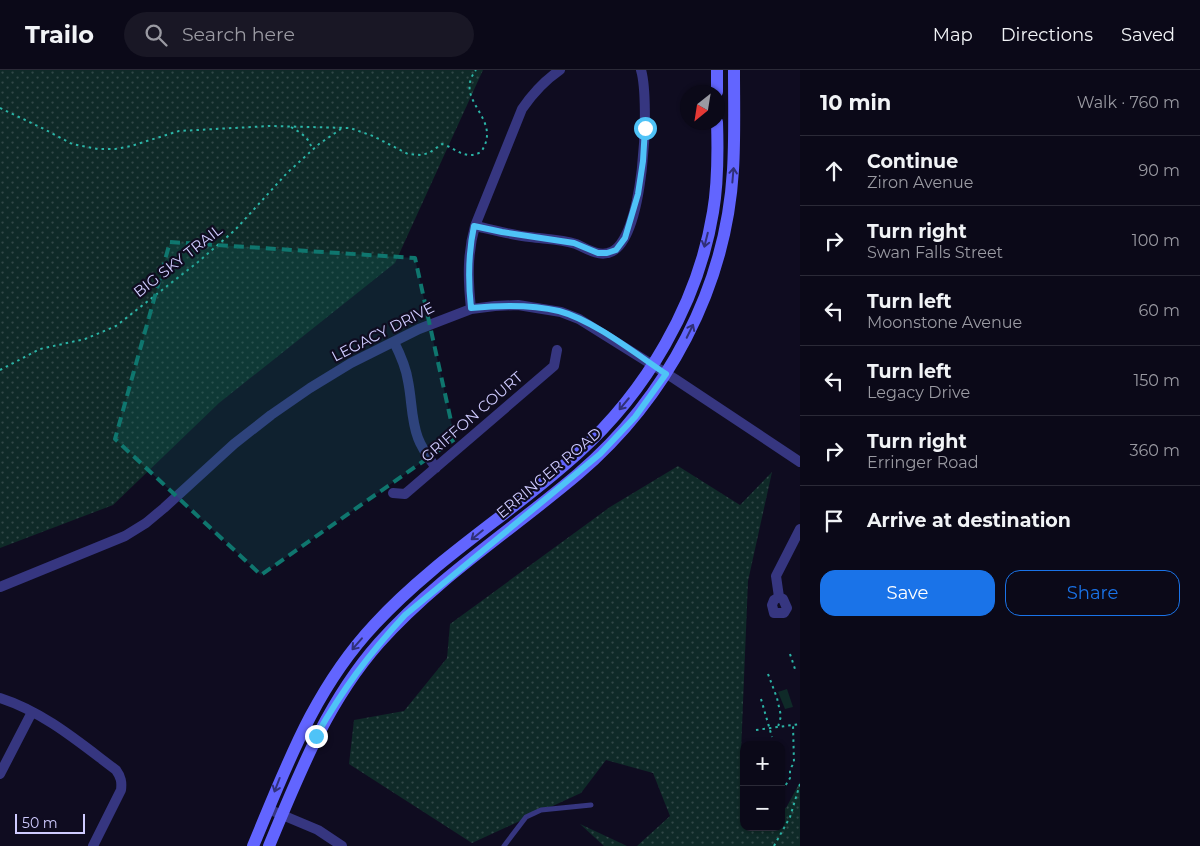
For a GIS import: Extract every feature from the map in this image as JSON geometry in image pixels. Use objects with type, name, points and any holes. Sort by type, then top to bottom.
[{"type":"main road","points":[[717,70],[717,85]]},
{"type":"main road","name":"ERRINGER ROAD","points":[[269,846],[316,736],[334,706],[378,644],[405,615],[577,475],[600,454],[635,417],[666,374],[689,334],[701,307],[712,278],[725,229],[734,169],[734,70]]},
{"type":"main road","name":"ERRINGER ROAD","points":[[253,846],[301,731],[322,694],[354,648],[406,593],[577,454],[629,398],[652,365],[673,331],[690,292],[703,254],[713,213],[717,184],[718,130]]},
{"type":"street","points":[[471,308],[468,264],[474,226],[522,109],[532,93],[560,70]]},
{"type":"street","points":[[474,226],[511,234],[566,241],[598,253],[616,250],[625,238],[630,226],[638,194],[643,161],[645,128],[641,70]]},
{"type":"street","name":"LEGACY DRIVE","points":[[0,587],[125,536],[146,523],[234,444],[271,415],[335,373],[436,321],[471,308],[518,305],[561,312],[578,319],[595,328],[800,462]]},
{"type":"street","points":[[394,342],[401,357],[408,381],[413,423],[418,439],[436,468]]},
{"type":"street","name":"GRIFFON COURT","points":[[393,493],[405,494],[554,366],[557,350]]},
{"type":"street","points":[[779,597],[776,576],[800,529]]},
{"type":"street","points":[[0,698],[52,723],[116,770],[120,776],[121,790],[93,846]]},
{"type":"street","points":[[0,774],[32,712]]},
{"type":"street","points":[[268,809],[318,830],[342,846]]},
{"type":"lane","points":[[504,846],[526,817],[541,810],[591,804]]},
{"type":"path","points":[[0,108],[44,128],[72,144],[98,149],[115,149],[179,131],[234,127],[291,127],[359,130],[408,154],[421,155],[429,153],[435,147],[442,144],[462,154],[477,154],[481,152],[486,142],[487,127],[470,94],[471,81],[476,70]]},
{"type":"path","points":[[291,127],[307,138],[311,143],[312,150]]},
{"type":"path","name":"BIG SKY TRAIL","points":[[0,370],[40,349],[85,339],[116,326],[198,262],[235,230],[287,173],[312,150],[343,128]]},
{"type":"path","points":[[790,654],[795,669]]},
{"type":"path","points":[[768,674],[777,698],[781,716],[778,727]]},
{"type":"path","points":[[761,699],[772,737]]},
{"type":"path","points":[[756,730],[800,724]]},
{"type":"path","points":[[785,786],[790,778],[790,770],[794,763],[793,725]]},
{"type":"path","points":[[774,846],[790,817],[800,784]]},
{"type":"highlighted area","points":[[170,242],[415,258],[455,439],[261,575],[115,439]]},
{"type":"green space","points":[[0,70],[483,70],[395,263],[219,403],[113,505],[0,548]]},
{"type":"green space","points":[[678,466],[740,505],[772,472],[748,581],[740,741],[740,831],[785,831],[785,807],[800,782],[800,846],[637,846],[670,816],[653,773],[606,760],[581,793],[472,843],[349,764],[354,720],[404,711],[447,658],[450,624],[610,507]]},
{"type":"green space","points":[[787,689],[793,707],[785,709],[778,692]]},
{"type":"green space","points":[[580,824],[627,846],[604,846]]},
{"type":"route","points":[[316,736],[338,698],[360,668],[378,644],[405,615],[577,475],[600,454],[635,417],[666,374],[595,328],[561,312],[518,305],[471,308],[468,264],[474,226],[574,243],[598,253],[616,250],[625,238],[630,226],[638,194],[645,128]]}]
